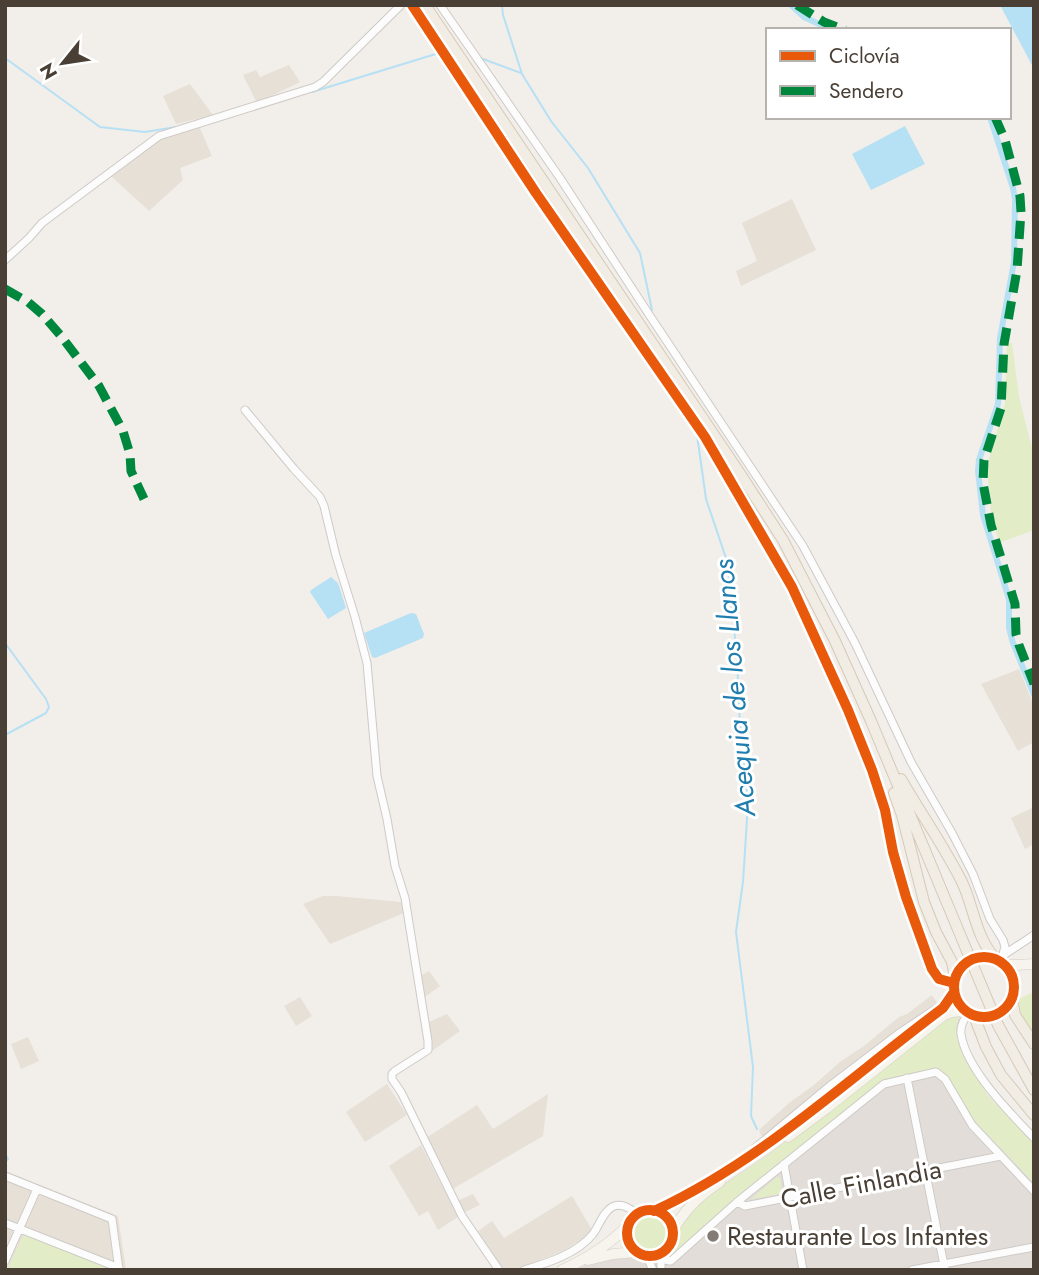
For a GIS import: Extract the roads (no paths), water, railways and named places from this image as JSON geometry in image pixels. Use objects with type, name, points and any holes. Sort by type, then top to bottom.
[{"type":"main road","points":[[425,5],[783,541],[835,641],[998,1025],[1034,1090]]},
{"type":"main road","points":[[870,721],[902,815],[923,902],[952,962],[956,999],[969,1013],[1001,1075],[1034,1115]]},
{"type":"main road","points":[[870,721],[956,870],[969,898],[984,945],[1001,960],[1013,978],[1012,999],[1015,1015],[1034,1044]]},
{"type":"main road","points":[[654,1211],[744,1161],[774,1140],[943,1007],[963,965],[969,961],[983,957],[1014,965],[1034,965]]},
{"type":"main road","points":[[1014,987],[1023,972],[1034,965]]},
{"type":"main road","points":[[672,1232],[695,1203],[714,1186],[760,1158],[944,1015],[969,1013],[989,1017],[1003,1011],[1012,999]]},
{"type":"main road","points":[[562,1270],[604,1245],[621,1232],[637,1214],[654,1211],[669,1221],[672,1232],[670,1243],[662,1255],[613,1254],[575,1264]]},
{"type":"main road","points":[[629,1223],[627,1234],[630,1244],[642,1253]]},
{"type":"street","points":[[5,260],[42,223],[159,136],[315,87],[323,82],[401,5]]},
{"type":"street","points":[[412,5],[551,215],[705,437],[792,587],[848,709],[872,770],[885,810],[903,886],[932,969],[939,979],[953,988]]},
{"type":"street","points":[[440,5],[560,178],[803,546],[860,652],[911,762],[973,874],[990,919],[1003,940],[1005,947],[1001,960]]},
{"type":"street","points":[[245,410],[293,469],[320,497],[367,663],[377,776],[395,866],[405,898],[429,1041],[428,1050],[395,1071],[391,1079],[401,1092],[462,1216],[499,1270]]},
{"type":"street","points":[[1001,960],[1034,935]]},
{"type":"street","points":[[969,1013],[961,1026],[961,1035],[970,1058],[994,1096],[1034,1138]]},
{"type":"street","points":[[662,1255],[670,1261],[673,1260],[737,1202],[884,1084],[936,1072],[945,1080],[972,1125],[1034,1191]]},
{"type":"street","points":[[907,1078],[944,1267]]},
{"type":"street","name":"Calle Finlandia","points":[[737,1202],[745,1206],[1001,1157]]},
{"type":"street","points":[[784,1164],[803,1270]]},
{"type":"street","points":[[5,1176],[112,1219],[119,1269]]},
{"type":"street","points":[[5,1260],[37,1189]]},
{"type":"street","points":[[524,1270],[554,1260],[579,1246],[592,1235],[610,1208],[618,1205],[637,1214]]},
{"type":"street","points":[[5,1223],[119,1269]]},
{"type":"street","points":[[912,1270],[944,1267],[1034,1247]]},
{"type":"street","points":[[642,1253],[653,1270]]},
{"type":"street","points":[[661,1270],[662,1255]]},
{"type":"water","points":[[1000,5],[1034,5],[1034,69]]},
{"type":"water","points":[[905,126],[925,164],[871,190],[852,154]]},
{"type":"water","points":[[331,577],[338,583],[346,608],[328,619],[310,592]]},
{"type":"water","points":[[411,613],[416,614],[423,638],[372,657],[364,633]]},
{"type":"waterway","name":"Acequia de los Llanos","points":[[502,5],[522,74],[551,121],[588,168],[640,253],[652,310]]},
{"type":"waterway","points":[[791,5],[804,17],[828,28]]},
{"type":"waterway","points":[[312,92],[439,53]]},
{"type":"waterway","points":[[5,58],[100,127],[145,132],[176,127]]},
{"type":"waterway","points":[[483,59],[521,73]]},
{"type":"waterway","points":[[991,119],[1015,199],[1014,262],[1000,338],[998,404],[979,460],[978,471],[983,515],[1009,599],[1009,628],[1034,695]]},
{"type":"waterway","name":"Acequia de los Llanos","points":[[639,350],[697,435],[706,499],[728,564],[748,803],[743,882],[736,932],[753,1067],[751,1116],[757,1129]]},
{"type":"waterway","points":[[5,643],[49,707],[46,713],[5,735]]},
{"type":"waterway","points":[[5,1154],[8,1159],[5,1162]]},
{"type":"place","name":"Restaurante Los Infantes","points":[[713,1236]]}]
